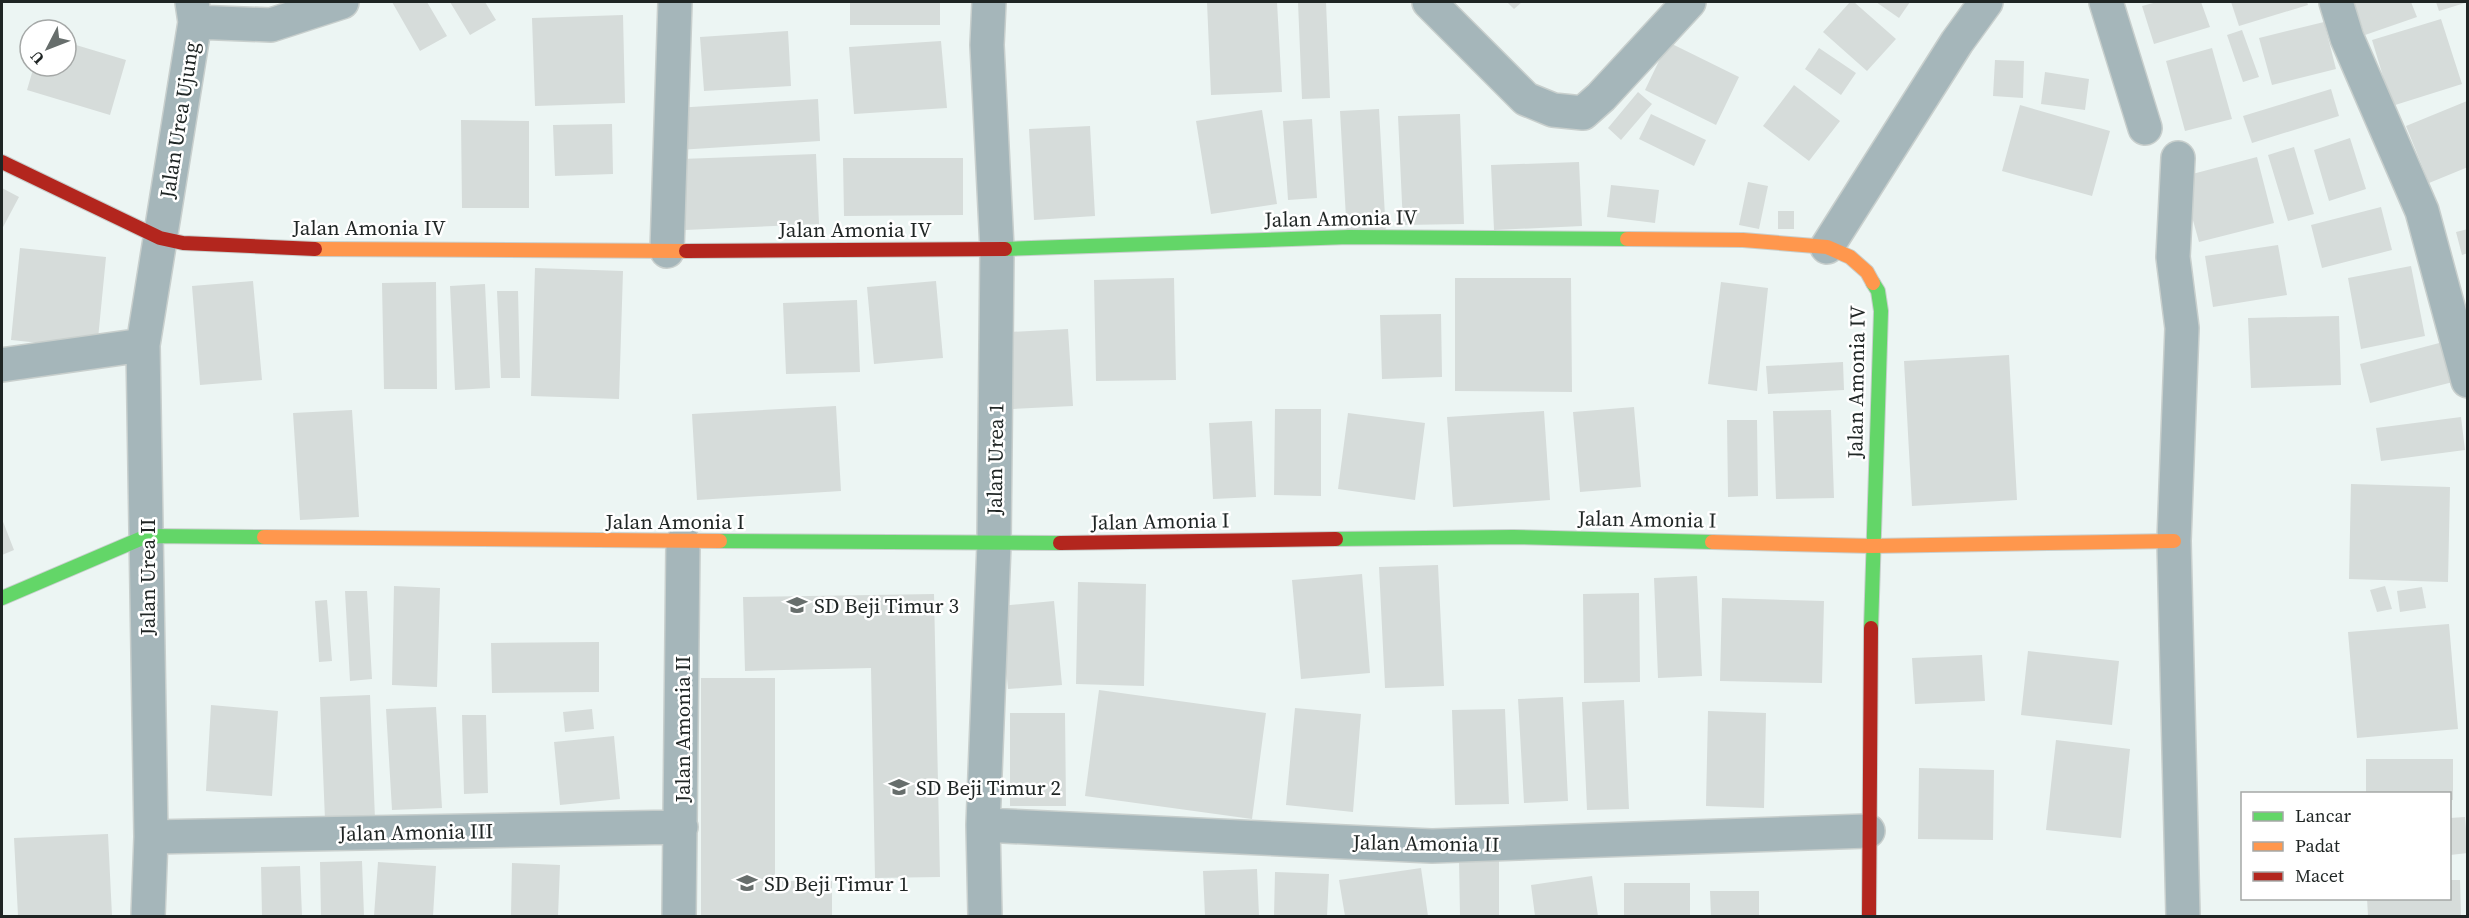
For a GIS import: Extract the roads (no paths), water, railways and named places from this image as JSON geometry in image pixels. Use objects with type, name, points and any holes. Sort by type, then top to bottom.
[{"type":"street","points":[[203,16],[271,25],[342,2]]},
{"type":"street","points":[[667,251],[675,2]]},
{"type":"street","name":"Jalan Urea 1","points":[[985,916],[983,825],[994,544],[997,249],[987,45],[989,2]]},
{"type":"street","points":[[1429,2],[1526,99],[1554,110],[1582,113],[1601,97],[1689,2]]},
{"type":"street","points":[[1827,247],[1957,42],[1986,2]]},
{"type":"street","points":[[2336,2],[2347,38],[2422,211],[2468,381]]},
{"type":"street","points":[[2098,5],[2145,128]]},
{"type":"street","name":"Jalan Urea Ujung","points":[[160,238],[203,16]]},
{"type":"street","points":[[2178,158],[2173,257],[2182,328],[2174,541],[2183,916]]},
{"type":"street","name":"Jalan Amonia IV","points":[[2,162],[160,238],[183,243],[301,249],[667,251],[997,249],[1349,237],[1743,240],[1827,247],[1850,257],[1867,272],[1878,291],[1881,311],[1872,546],[1869,916]]},
{"type":"street","name":"Jalan Urea II","points":[[148,916],[151,837],[143,345],[160,238]]},
{"type":"street","points":[[2,365],[143,345]]},
{"type":"street","points":[[2,598],[147,536]]},
{"type":"street","name":"Jalan Amonia I","points":[[147,536],[994,544],[1513,537],[1872,546],[2174,541]]},
{"type":"street","name":"Jalan Amonia II","points":[[679,916],[683,542]]},
{"type":"street","name":"Jalan Amonia II","points":[[983,825],[1432,846],[1869,831]]},
{"type":"street","name":"Jalan Amonia III","points":[[151,837],[681,827]]},
{"type":"place","name":"SD Beji Timur 3","points":[[797,605]]},
{"type":"place","name":"SD Beji Timur 2","points":[[899,787]]},
{"type":"place","name":"SD Beji Timur 1","points":[[747,883]]}]
